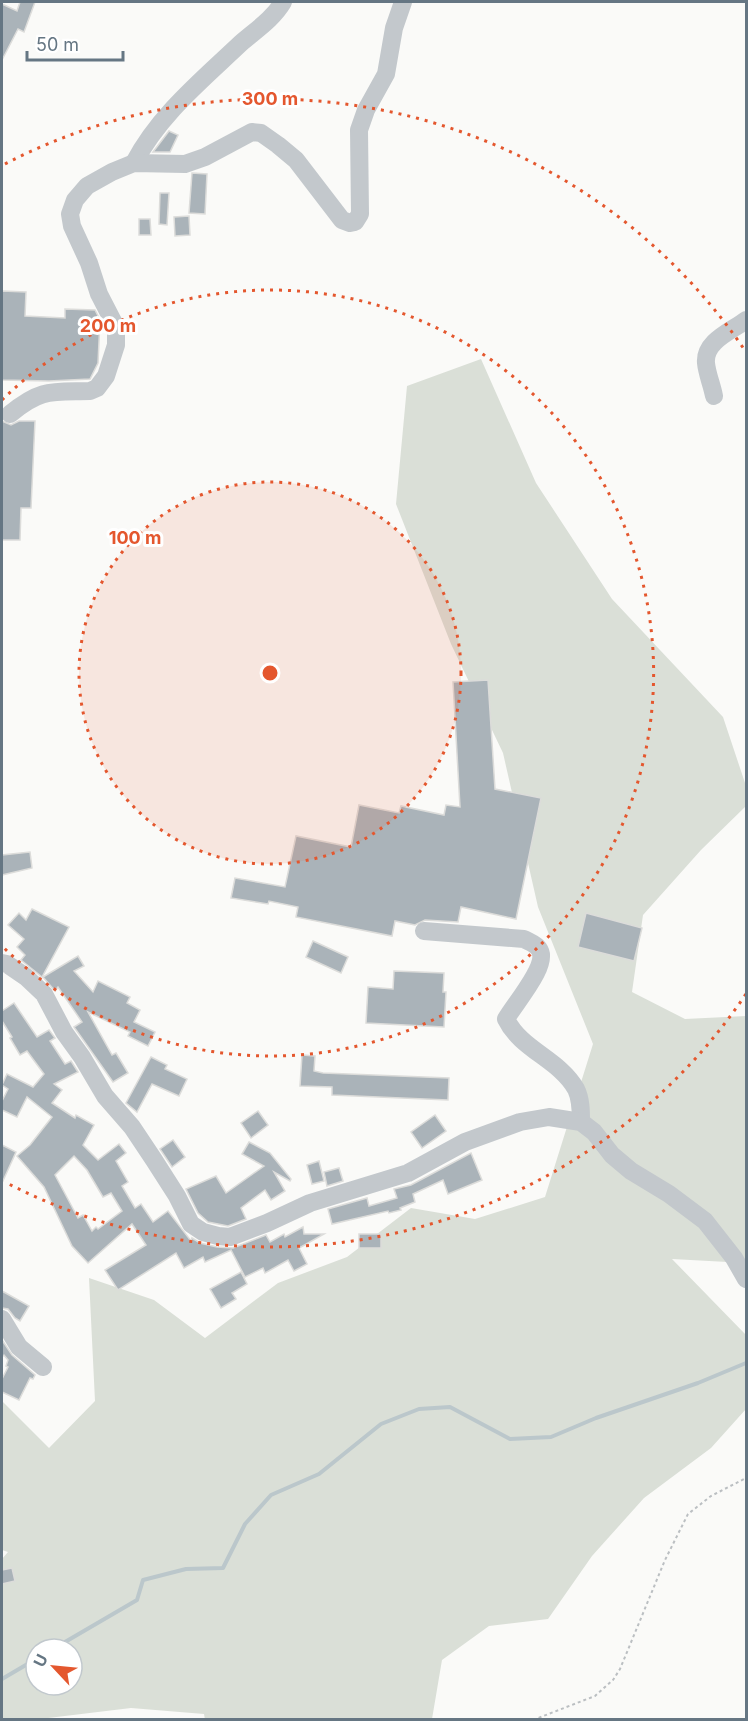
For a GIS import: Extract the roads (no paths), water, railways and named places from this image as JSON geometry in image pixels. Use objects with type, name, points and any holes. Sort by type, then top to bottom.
[{"type":"street","points":[[134,163],[165,116],[277,12],[283,2]]},
{"type":"street","points":[[10,414],[24,402],[46,392],[90,391],[97,388],[106,376],[116,345],[116,327],[99,294],[89,263],[72,226],[70,214],[75,200],[87,186],[112,172],[134,163],[185,164],[205,157],[252,132],[261,133],[296,160],[342,220],[355,222],[360,214],[359,130],[366,110],[386,74],[394,28],[403,2]]},
{"type":"street","points":[[714,396],[706,369],[705,360],[708,352],[714,342],[747,320]]},
{"type":"street","points":[[424,931],[524,939],[538,946],[543,956],[539,970],[506,1018],[512,1030],[563,1073],[576,1090],[581,1106],[581,1122]]},
{"type":"street","points":[[2,963],[26,977],[44,994],[64,1032],[105,1096],[132,1127],[177,1196],[191,1224],[203,1233],[230,1237],[310,1203],[408,1173],[465,1142],[520,1122],[549,1117],[581,1122],[594,1132],[612,1155],[631,1171],[669,1194],[705,1221],[734,1258],[746,1279]]},
{"type":"street","points":[[2,1319],[19,1347],[43,1367]]},
{"type":"waterway","points":[[74,1637],[137,1600],[143,1580],[186,1569],[223,1568],[245,1524],[271,1495],[319,1474],[381,1424],[419,1409],[450,1407],[510,1439],[551,1437],[746,1363]]},
{"type":"waterway","points":[[2,1679],[24,1666]]}]
